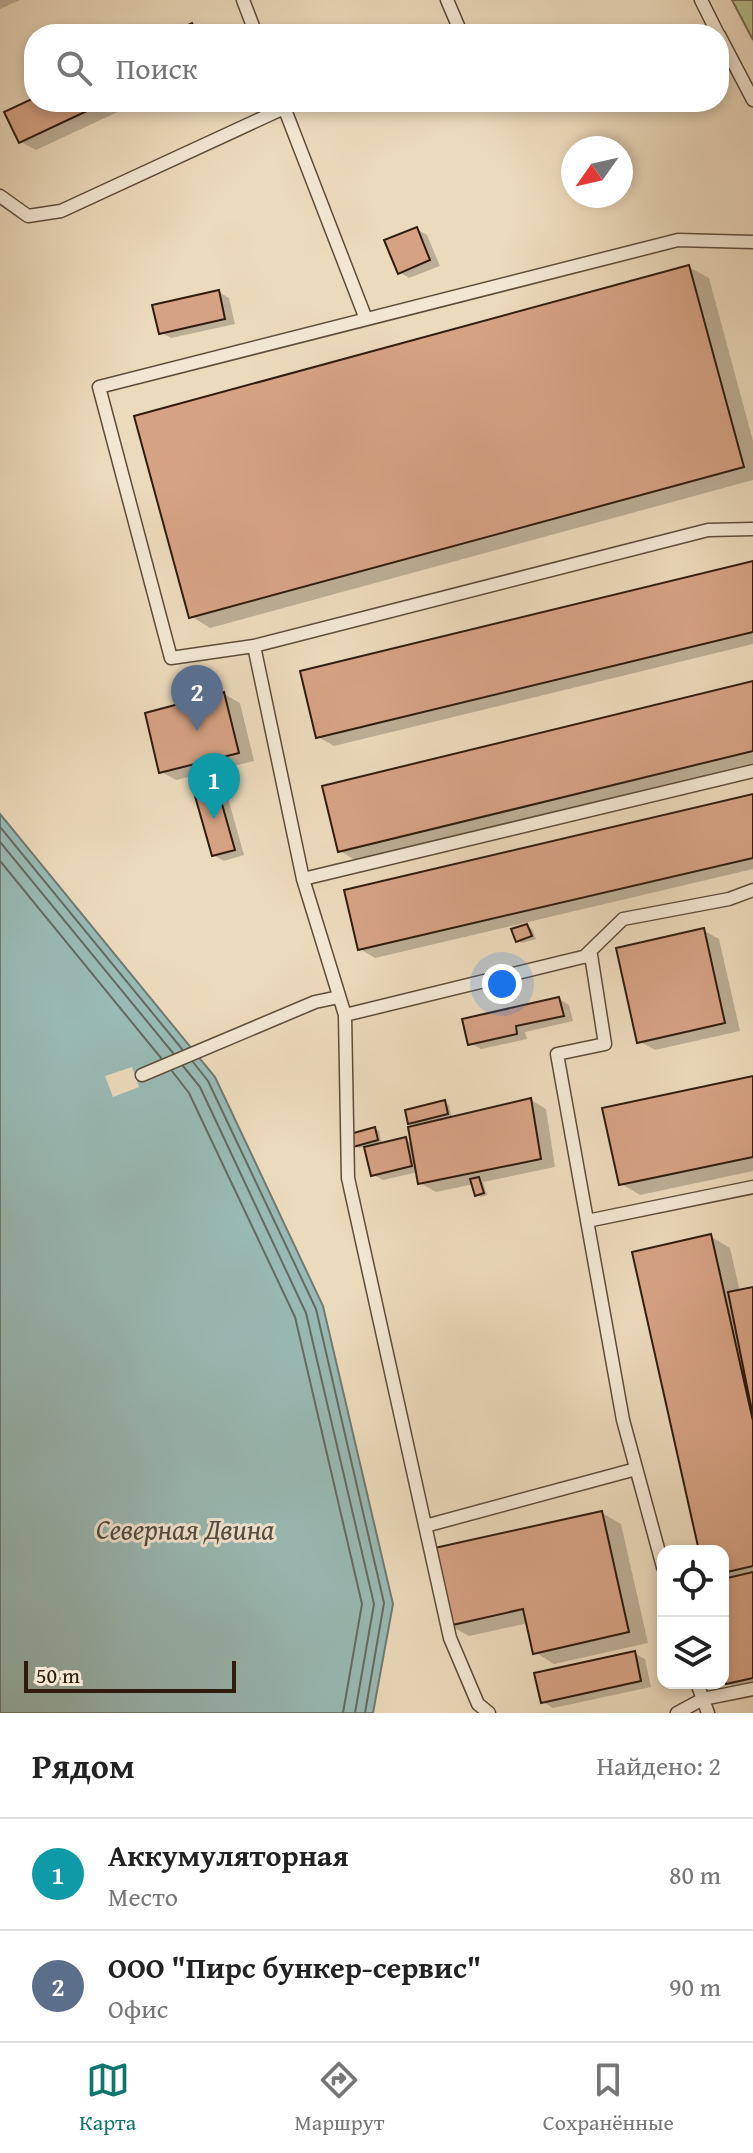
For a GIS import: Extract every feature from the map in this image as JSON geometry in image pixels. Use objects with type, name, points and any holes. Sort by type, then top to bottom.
[{"type":"lane","points":[[243,0],[252,24]]},
{"type":"lane","points":[[447,0],[457,24]]},
{"type":"lane","points":[[701,0],[714,24]]},
{"type":"lane","points":[[729,53],[753,100]]},
{"type":"lane","points":[[0,196],[28,216],[61,211],[268,112]]},
{"type":"lane","points":[[286,112],[366,319]]},
{"type":"lane","points":[[753,242],[678,240],[99,387],[171,658],[254,646],[708,530],[753,529]]},
{"type":"lane","points":[[254,646],[303,879],[345,1015],[348,1178],[450,1638],[478,1704],[489,1713]]},
{"type":"lane","points":[[303,879],[753,771]]},
{"type":"lane","points":[[584,957],[623,919],[729,899],[753,890]]},
{"type":"lane","points":[[345,1015],[591,955],[605,1044],[557,1054],[623,1420],[657,1545]]},
{"type":"lane","points":[[142,1075],[315,1002],[339,997]]},
{"type":"lane","points":[[587,1221],[753,1187]]},
{"type":"lane","points":[[425,1526],[636,1469]]},
{"type":"lane","points":[[699,1689],[708,1713]]},
{"type":"lane","points":[[677,1713],[703,1699],[753,1689]]},
{"type":"green space","points":[[732,0],[753,0],[753,40]]},
{"type":"water","name":"Северная Двина","points":[[0,814],[215,1077],[323,1306],[393,1604],[373,1713],[0,1713]]},
{"type":"pier","points":[[132,1067],[139,1087],[113,1097],[105,1076]]},
{"type":"building","points":[[24,103],[24,112],[85,112],[19,143],[4,112]]},
{"type":"building","points":[[417,227],[430,260],[398,274],[384,240]]},
{"type":"building","points":[[689,265],[744,467],[189,618],[134,416]]},
{"type":"building","points":[[219,290],[225,319],[159,334],[152,305]]},
{"type":"building","points":[[753,561],[753,632],[316,738],[300,671]]},
{"type":"building","points":[[753,681],[753,751],[338,852],[322,786]]},
{"type":"building","points":[[224,692],[239,753],[159,773],[145,713]]},
{"type":"building","points":[[216,783],[235,850],[212,856],[193,789]]},
{"type":"building","points":[[753,794],[753,858],[358,950],[344,890]]},
{"type":"building","points":[[527,924],[532,936],[516,942],[511,929]]},
{"type":"building","points":[[704,928],[725,1023],[637,1043],[616,948]]},
{"type":"building","points":[[559,997],[564,1016],[516,1026],[517,1034],[468,1045],[462,1019]]},
{"type":"building","points":[[753,1076],[753,1157],[619,1185],[602,1108]]},
{"type":"building","points":[[531,1098],[541,1159],[418,1184],[408,1127]]},
{"type":"building","points":[[445,1100],[448,1114],[408,1124],[405,1110]]},
{"type":"building","points":[[375,1127],[378,1140],[353,1147],[350,1134]]},
{"type":"building","points":[[406,1137],[412,1166],[371,1176],[364,1147]]},
{"type":"building","points":[[479,1177],[484,1193],[475,1196],[470,1179]]},
{"type":"building","points":[[711,1234],[753,1421],[753,1566],[729,1572],[729,1545],[698,1545],[632,1252]]},
{"type":"building","points":[[753,1287],[753,1416],[728,1292]]},
{"type":"building","points":[[602,1511],[629,1632],[533,1654],[523,1609],[448,1626],[430,1549]]},
{"type":"building","points":[[753,1572],[753,1678],[729,1683],[729,1617],[729,1578]]},
{"type":"building","points":[[635,1651],[641,1681],[541,1703],[534,1673]]},
{"type":"place","name":"ООО \"Пирс бункер-сервис\"","points":[[197,731]]},
{"type":"place","name":"Аккумуляторная","points":[[214,819]]}]
